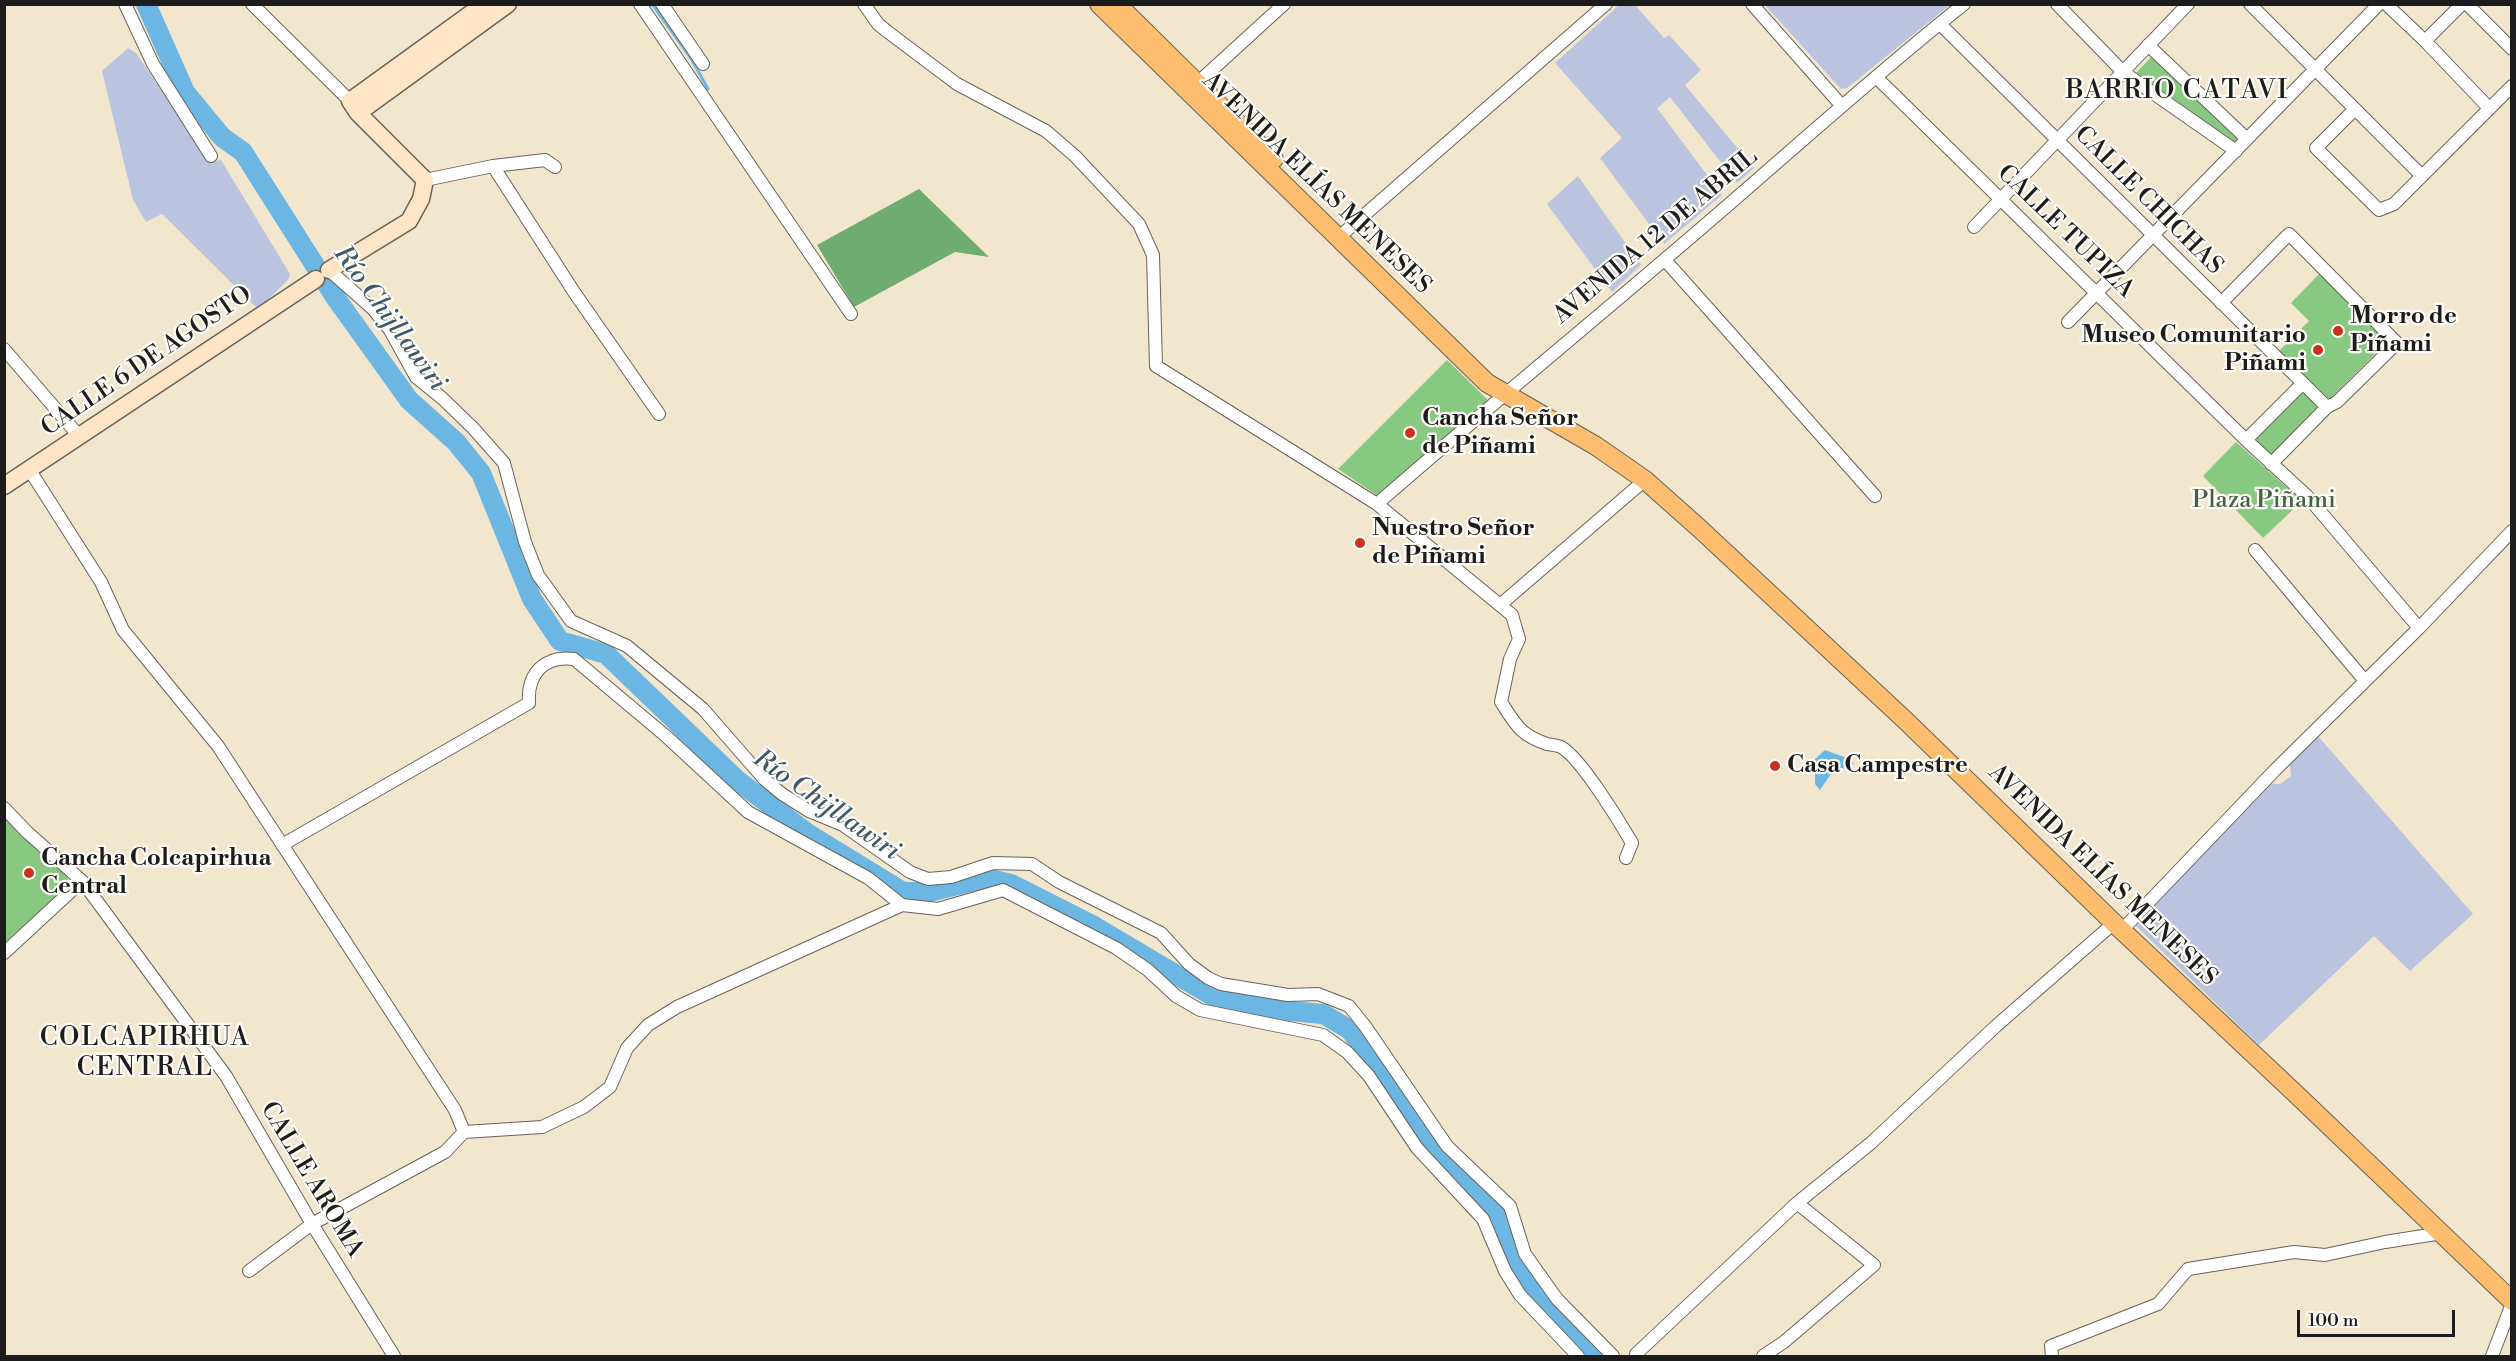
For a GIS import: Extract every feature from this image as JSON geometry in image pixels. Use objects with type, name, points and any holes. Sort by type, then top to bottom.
[{"type":"main road","points":[[354,107],[484,4]]},
{"type":"main road","name":"AVENIDA ELÍAS MENESES","points":[[1099,4],[1192,88],[1342,235],[1497,377],[1505,392],[1596,446],[1646,480],[1906,721],[2118,926],[2442,1233],[2511,1302]]},
{"type":"main road","name":"AVENIDA ELÍAS MENESES","points":[[1117,4],[1192,88]]},
{"type":"main road","points":[[354,107],[502,6]]},
{"type":"main road","points":[[354,107],[425,180]]},
{"type":"main road","name":"CALLE 6 DE AGOSTO","points":[[4,486],[322,275],[409,221],[421,199],[425,180]]},
{"type":"street","points":[[125,4],[153,64],[211,156]]},
{"type":"street","points":[[252,4],[354,107]]},
{"type":"street","points":[[640,4],[851,314]]},
{"type":"street","points":[[662,4],[703,64]]},
{"type":"street","points":[[864,4],[878,24],[894,38],[957,84],[1046,131],[1075,156],[1138,224],[1153,255],[1156,366],[1377,504],[1512,615],[1519,639],[1510,659],[1501,702],[1521,732],[1547,744],[1562,747],[1582,769],[1614,813],[1632,843],[1626,858]]},
{"type":"street","points":[[1192,88],[1284,4]]},
{"type":"street","points":[[1342,235],[1606,4]]},
{"type":"street","points":[[1752,4],[1841,105]]},
{"type":"street","name":"AVENIDA 12 DE ABRIL","points":[[1377,504],[1505,392],[1665,260],[1841,105],[1964,4]]},
{"type":"street","points":[[2057,4],[2123,72],[2236,151]]},
{"type":"street","points":[[1974,226],[2188,4]]},
{"type":"street","points":[[2250,4],[2421,175]]},
{"type":"street","points":[[2068,322],[2379,4]]},
{"type":"street","points":[[2386,4],[2489,108]]},
{"type":"street","points":[[2425,41],[2465,4],[2511,49]]},
{"type":"street","name":"CALLE CHICHAS","points":[[1940,24],[2327,407]]},
{"type":"street","points":[[2148,45],[2247,139]]},
{"type":"street","name":"CALLE TUPIZA","points":[[1876,77],[2246,440],[2307,496],[2419,628]]},
{"type":"street","points":[[2355,109],[2316,148],[2379,210],[2394,204],[2511,86]]},
{"type":"street","points":[[425,180],[493,166],[545,160],[555,167]]},
{"type":"street","points":[[493,166],[574,292],[659,414]]},
{"type":"street","points":[[2221,303],[2289,234],[2397,343],[2337,402],[2327,407],[2271,464]]},
{"type":"street","points":[[1665,260],[1875,495]]},
{"type":"street","points":[[322,275],[373,309],[390,330],[416,377],[450,405],[504,463],[525,542],[538,575],[571,621],[627,646],[703,709],[764,779],[782,794],[809,811],[843,825],[910,872],[928,879],[951,877],[993,863],[1032,864],[1059,882],[1161,933],[1189,964],[1208,978],[1221,984],[1288,995],[1318,994],[1348,1006],[1365,1026],[1447,1146],[1510,1206],[1525,1254],[1557,1299],[1613,1356]]},
{"type":"street","points":[[4,349],[79,436]]},
{"type":"street","points":[[2246,440],[2302,384]]},
{"type":"street","points":[[29,469],[101,582],[123,630],[218,746],[455,1110],[464,1132]]},
{"type":"street","points":[[1500,605],[1646,480]]},
{"type":"street","points":[[1638,1356],[1636,1354],[1797,1203],[1871,1143],[1996,1026],[2118,926],[2419,628],[2511,531]]},
{"type":"street","points":[[2255,550],[2365,681]]},
{"type":"street","points":[[282,845],[529,703],[528,689],[534,675],[544,664],[560,657],[574,659],[667,737],[748,813],[868,878],[902,905]]},
{"type":"street","name":"CALLE AROMA","points":[[4,808],[27,832],[82,881],[226,1076],[312,1224],[394,1356]]},
{"type":"street","points":[[4,953],[82,881]]},
{"type":"street","points":[[249,1271],[312,1224],[445,1152],[464,1132],[542,1127],[584,1107],[610,1087],[627,1048],[648,1025],[676,1007],[902,905],[938,909],[1003,890],[1116,948],[1148,970],[1176,996],[1200,1010],[1323,1035],[1347,1052],[1369,1076],[1417,1148],[1483,1219],[1505,1271],[1520,1295],[1578,1356]]},
{"type":"street","points":[[1763,1356],[1784,1342],[1874,1265],[1797,1203]]},
{"type":"street","points":[[2052,1356],[2051,1346],[2158,1304],[2188,1269],[2294,1252],[2325,1255],[2442,1233]]},
{"type":"street","points":[[2492,1356],[2511,1302]]},
{"type":"shaded area","points":[[1620,4],[1635,5],[1664,38],[1669,35],[1701,70],[1685,85],[1754,168],[1737,183],[1670,97],[1657,108],[1722,195],[1664,244],[1600,158],[1622,138],[1555,63]]},
{"type":"shaded area","points":[[1765,5],[1950,5],[1847,88],[1841,89]]},
{"type":"shaded area","points":[[128,48],[136,53],[210,162],[221,160],[290,274],[288,280],[258,309],[162,214],[146,222],[133,200],[102,71]]},
{"type":"shaded area","points":[[1578,176],[1641,265],[1612,292],[1547,204]]},
{"type":"shaded area","points":[[2318,736],[2473,914],[2410,971],[2374,936],[2259,1045],[2135,925],[2269,783],[2280,784],[2291,776],[2290,764]]},
{"type":"green space","points":[[2151,57],[2240,139],[2235,142],[2136,73]]},
{"type":"green space","points":[[919,189],[989,257],[955,252],[854,307],[817,245]]},
{"type":"green space","name":"Morro de Piñami","points":[[2320,273],[2385,340],[2385,344],[2331,398],[2328,398],[2279,351],[2309,321],[2291,303]]},
{"type":"green space","points":[[1447,360],[1488,400],[1378,496],[1338,469]]},
{"type":"green space","name":"Plaza Piñami","points":[[2298,393],[2311,398],[2318,410],[2272,455],[2259,445],[2256,437]]},
{"type":"green space","name":"Plaza Piñami","points":[[2236,442],[2302,501],[2263,538],[2203,476]]},
{"type":"green space","points":[[4,817],[10,819],[68,878],[68,887],[4,944]]},
{"type":"water","points":[[1825,750],[1850,759],[1854,764],[1833,771],[1820,790],[1815,784],[1815,759]]},
{"type":"waterway","name":"Río Chijllawiri","points":[[146,4],[185,92],[222,137],[243,152],[335,297],[409,400],[456,442],[481,473],[532,599],[560,641],[606,654],[737,780],[807,833],[903,892],[929,892],[986,878],[1011,884],[1094,926],[1214,997],[1279,1010],[1323,1014],[1350,1030],[1390,1082],[1422,1139],[1500,1215],[1524,1280],[1555,1316],[1587,1342],[1599,1356]]},
{"type":"waterway","points":[[652,4],[692,60],[708,89]]},
{"type":"place","name":"Morro de Piñami","points":[[2338,331]]},
{"type":"place","name":"Museo Comunitario Piñami","points":[[2318,350]]},
{"type":"place","name":"Cancha Señor de Piñami","points":[[1410,433]]},
{"type":"place","name":"Nuestro Señor de Piñami","points":[[1360,543]]},
{"type":"place","name":"Casa Campestre","points":[[1775,766]]},
{"type":"place","name":"Cancha Colcapirhua Central","points":[[29,873]]},
{"type":"district","name":"BARRIO CATAVI","points":[[2177,92]]},
{"type":"district","name":"COLCAPIRHUA CENTRAL","points":[[145,1054]]}]
